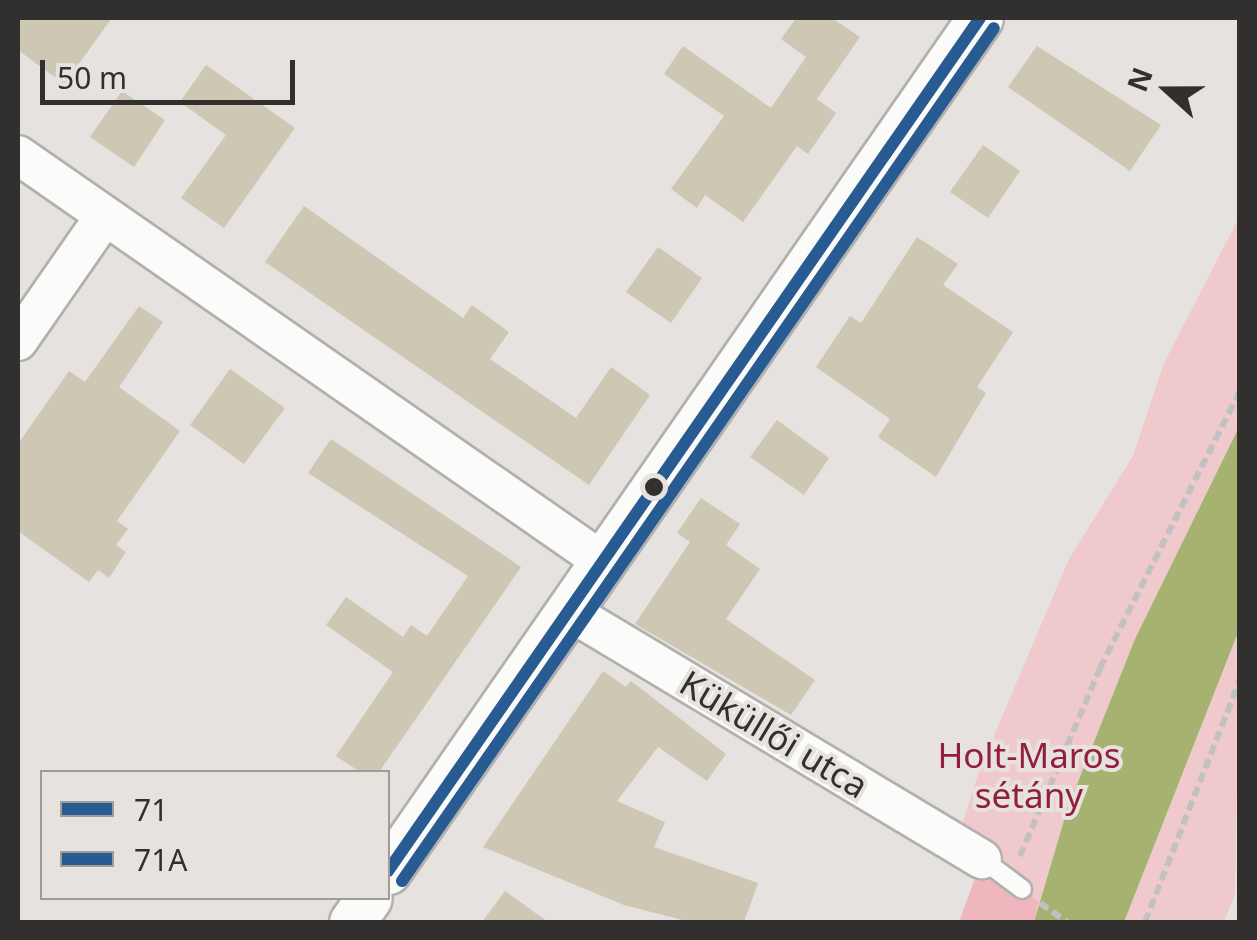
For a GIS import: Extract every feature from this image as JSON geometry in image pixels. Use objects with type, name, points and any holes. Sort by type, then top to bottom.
[{"type":"street","points":[[390,868],[980,18]]},
{"type":"street","points":[[18,155],[602,561]]},
{"type":"street","points":[[18,341],[105,216]]},
{"type":"street","name":"Küküllői utca","points":[[567,610],[982,859]]},
{"type":"street","points":[[352,922],[368,900]]},
{"type":"lane","points":[[982,859],[1022,889]]},
{"type":"path","points":[[1022,889],[1015,869],[1100,668],[1240,392]]},
{"type":"path","points":[[1145,922],[1240,680]]},
{"type":"path","points":[[1038,901],[1067,922]]},
{"type":"green space","name":"Holt-Maros sétány","points":[[1239,218],[1239,427],[1135,639],[1068,807],[1034,922],[959,922],[979,875],[961,827],[981,766],[1069,559],[1133,456],[1164,363]]},
{"type":"green space","name":"Holt-Maros sétány","points":[[1239,630],[1235,894],[1224,922],[1124,922]]},
{"type":"shaded area","points":[[1239,427],[1239,630],[1124,922],[1034,922],[1068,807],[1135,639]]},
{"type":"shaded area","points":[[982,859],[1038,901],[1034,922],[959,922]]},
{"type":"building","points":[[18,18],[112,18],[64,84],[18,50]]},
{"type":"building","points":[[796,18],[832,18],[860,37],[817,99],[836,113],[808,154],[797,146],[743,222],[705,195],[697,208],[671,189],[724,116],[664,74],[683,46],[771,108],[806,57],[781,39]]},
{"type":"building","points":[[1037,46],[1161,125],[1130,171],[1008,87]]},
{"type":"building","points":[[206,65],[295,128],[224,228],[181,198],[226,135],[180,102]]},
{"type":"building","points":[[122,91],[165,120],[134,167],[90,137]]},
{"type":"building","points":[[983,145],[1020,171],[988,218],[950,192]]},
{"type":"building","points":[[304,206],[463,318],[472,305],[509,332],[490,359],[576,418],[611,367],[650,395],[589,485],[265,262]]},
{"type":"building","points":[[917,237],[958,264],[943,285],[1013,332],[977,387],[986,393],[936,477],[878,437],[890,419],[816,367],[850,316],[861,323]]},
{"type":"building","points":[[658,247],[702,278],[671,323],[626,292]]},
{"type":"building","points":[[139,306],[163,322],[119,387],[180,431],[117,521],[128,529],[116,545],[126,552],[109,578],[98,570],[89,582],[18,531],[18,444],[69,371],[85,382]]},
{"type":"building","points":[[230,369],[285,408],[244,464],[190,425]]},
{"type":"building","points":[[777,420],[829,458],[804,495],[750,457]]},
{"type":"building","points":[[331,439],[521,567],[380,770],[357,770],[336,756],[393,672],[326,625],[346,597],[403,637],[411,625],[427,636],[468,576],[308,473]]},
{"type":"building","points":[[701,498],[740,524],[726,545],[760,569],[726,619],[815,680],[791,715],[635,624],[690,542],[677,533]]},
{"type":"building","points":[[603,671],[626,687],[631,681],[726,754],[707,781],[658,747],[617,801],[665,822],[654,847],[758,883],[744,922],[690,922],[624,905],[483,847]]},
{"type":"building","points":[[505,891],[548,922],[482,922]]},
{"type":"transit line","name":"71","points":[[390,868],[980,18]]},
{"type":"transit line","name":"71A","points":[[402,881],[994,28]]}]
